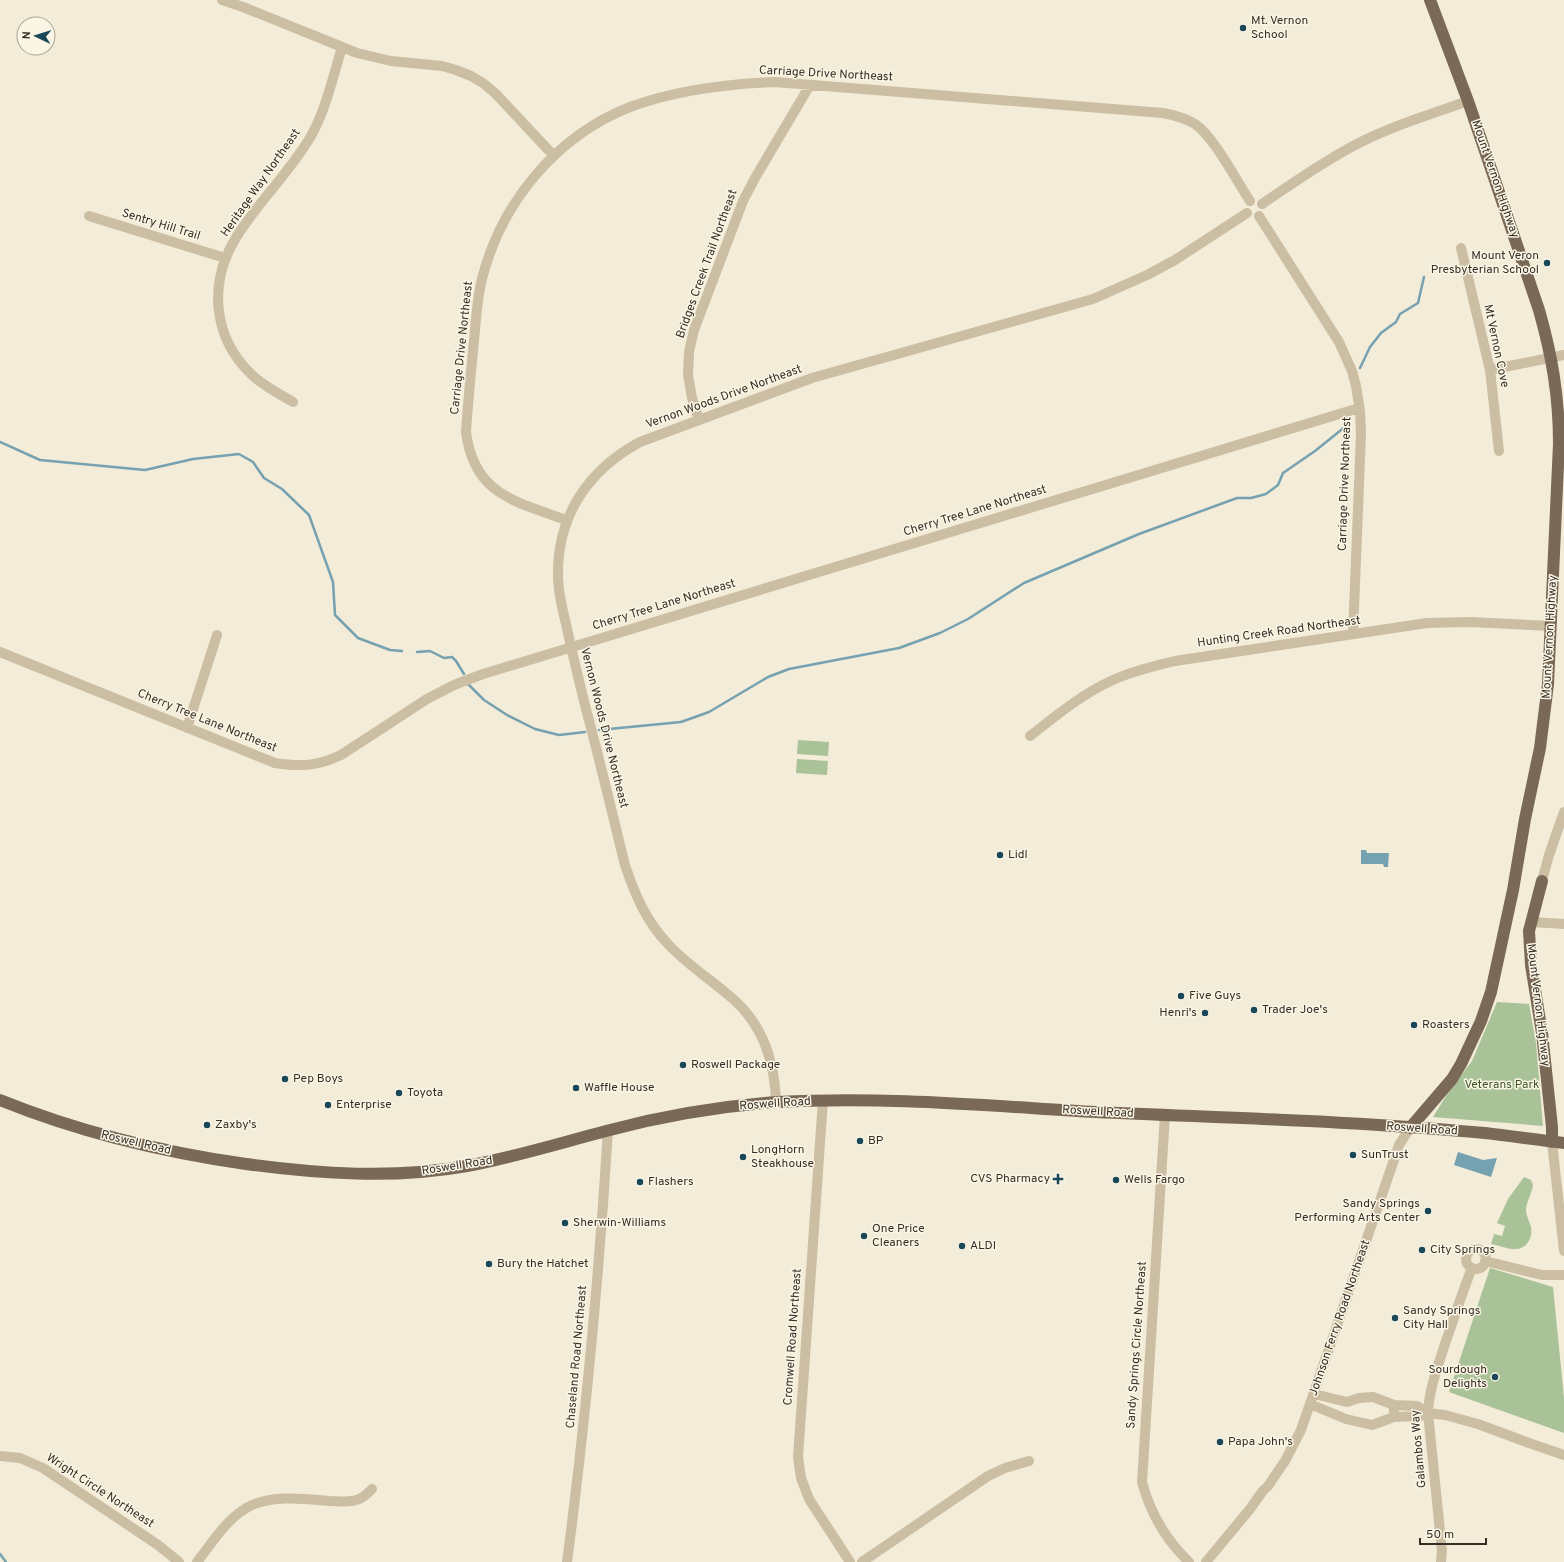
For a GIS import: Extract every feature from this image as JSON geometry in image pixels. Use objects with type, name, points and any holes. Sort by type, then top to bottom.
[{"type":"main road","name":"Mount Vernon Highway","points":[[1430,0],[1468,101],[1539,310],[1551,357],[1559,411],[1559,444],[1551,626],[1545,716],[1536,770],[1517,860]]},
{"type":"main road","name":"Johnson Ferry Road Northeast","points":[[1410,1128],[1452,1079],[1470,1049],[1491,992],[1513,890],[1517,860]]},
{"type":"main road","name":"Mount Vernon Highway","points":[[1542,881],[1529,931],[1531,965],[1542,1033],[1552,1126],[1558,1142]]},
{"type":"main road","name":"Roswell Road","points":[[0,1100],[30,1112],[91,1132],[174,1152],[211,1159],[287,1169],[341,1174],[413,1172],[462,1167],[534,1152],[608,1130],[678,1115],[776,1102],[823,1100],[908,1102],[1273,1120],[1410,1128],[1558,1142]]},
{"type":"street","points":[[222,0],[374,58],[442,66],[471,76],[483,83],[496,94],[554,156]]},
{"type":"street","name":"Heritage Way Northeast","points":[[293,402],[252,376],[238,359],[228,342],[220,321],[218,300],[219,278],[225,258],[237,236],[311,136],[326,101],[342,47]]},
{"type":"street","name":"Carriage Drive Northeast","points":[[566,520],[512,500],[492,487],[481,476],[473,462],[468,447],[466,432],[477,305],[487,260],[500,229],[514,204],[534,177],[554,156],[577,137],[602,121],[630,108],[658,98],[683,92],[749,83],[775,82],[1163,113],[1177,116],[1194,123],[1210,137],[1250,201]]},
{"type":"street","name":"Bridges Creek Trail Northeast","points":[[700,420],[692,398],[688,375],[689,352],[694,330],[743,201],[810,84]]},
{"type":"street","points":[[1262,204],[1328,160],[1358,144],[1391,129],[1468,101]]},
{"type":"street","points":[[1256,200],[1262,204],[1263,211],[1259,216],[1252,216],[1247,213],[1246,205],[1250,201],[1256,200]]},
{"type":"street","name":"Vernon Woods Drive Northeast","points":[[776,1102],[772,1065],[762,1036],[754,1022],[734,1000],[683,959],[668,944],[649,920],[634,894],[625,865],[561,601],[558,576],[560,546],[566,520],[576,501],[602,468],[640,442],[812,378],[1093,299],[1147,275],[1175,260],[1247,213]]},
{"type":"street","name":"Sentry Hill Trail","points":[[90,216],[225,258]]},
{"type":"street","name":"Carriage Drive Northeast","points":[[1259,216],[1339,342],[1352,371],[1356,386],[1361,434],[1353,634]]},
{"type":"street","name":"Mt Vernon Cove","points":[[1460,248],[1490,370],[1500,451]]},
{"type":"street","points":[[1490,370],[1564,355]]},
{"type":"street","name":"Cherry Tree Lane Northeast","points":[[0,652],[275,763],[296,766],[316,764],[341,755],[427,699],[454,685],[483,674],[1359,408]]},
{"type":"street","name":"Hunting Creek Road Northeast","points":[[1030,736],[1068,706],[1088,693],[1113,680],[1141,669],[1175,661],[1353,634],[1449,622],[1551,626]]},
{"type":"street","points":[[187,728],[217,635]]},
{"type":"street","points":[[1542,881],[1549,855],[1564,812]]},
{"type":"street","points":[[1532,922],[1564,924]]},
{"type":"street","name":"Cromwell Road Northeast","points":[[823,1100],[798,1457],[801,1478],[809,1499],[850,1562]]},
{"type":"street","name":"Sandy Springs Circle Northeast","points":[[1165,1115],[1142,1482],[1147,1502],[1156,1519],[1172,1544],[1189,1562]]},
{"type":"street","name":"Johnson Ferry Road Northeast","points":[[1206,1562],[1268,1486],[1284,1461],[1300,1430],[1399,1145],[1410,1128]]},
{"type":"street","name":"Chaseland Road Northeast","points":[[567,1562],[589,1376],[600,1253],[608,1130]]},
{"type":"street","name":"Mount Vernon Highway","points":[[1558,1142],[1564,1251]]},
{"type":"street","name":"Galambos Way","points":[[1441,1562],[1442,1551],[1428,1413],[1429,1400],[1438,1366],[1472,1268],[1468,1264],[1466,1258],[1469,1252],[1478,1249],[1483,1252],[1485,1261],[1542,1275],[1564,1275]]},
{"type":"street","points":[[1472,1268],[1482,1267],[1485,1261]]},
{"type":"street","points":[[1312,1399],[1347,1402],[1359,1398],[1373,1397],[1394,1405],[1417,1406],[1428,1413],[1445,1415],[1478,1424],[1564,1455]]},
{"type":"street","points":[[1312,1399],[1346,1419],[1372,1425],[1394,1418],[1420,1416],[1428,1413]]},
{"type":"street","points":[[1346,1419],[1347,1402]]},
{"type":"street","points":[[1394,1405],[1394,1418]]},
{"type":"street","name":"Wright Circle Northeast","points":[[0,1456],[20,1458],[43,1468],[158,1545],[179,1562]]},
{"type":"street","points":[[862,1562],[988,1476],[1005,1468],[1030,1461]]},
{"type":"street","points":[[197,1562],[229,1522],[240,1512],[251,1506],[266,1501],[281,1499],[351,1501],[363,1497],[372,1489]]},
{"type":"green space","points":[[798,740],[829,742],[828,756],[797,754]]},
{"type":"green space","points":[[797,759],[828,761],[827,775],[796,773]]},
{"type":"green space","name":"Veterans Park","points":[[1497,1002],[1529,1004],[1536,1043],[1543,1126],[1433,1117],[1446,1096],[1472,1061]]},
{"type":"green space","points":[[1524,1177],[1531,1180],[1533,1185],[1526,1209],[1526,1214],[1531,1227],[1530,1238],[1526,1245],[1516,1249],[1491,1244],[1494,1234],[1502,1236],[1505,1226],[1497,1223],[1508,1199]]},
{"type":"green space","points":[[1490,1268],[1553,1287],[1564,1398],[1564,1433],[1449,1392]]},
{"type":"water","points":[[1361,850],[1366,850],[1367,853],[1389,853],[1388,867],[1384,867],[1383,864],[1361,864]]},
{"type":"water","points":[[1458,1152],[1483,1160],[1497,1158],[1491,1177],[1454,1165]]},
{"type":"waterway","points":[[1360,368],[1370,347],[1381,333],[1396,322],[1400,314],[1418,303],[1424,277]]},
{"type":"waterway","points":[[599,730],[681,722],[709,712],[768,677],[789,669],[899,648],[940,633],[968,619],[1024,583],[1139,534],[1237,498],[1251,498],[1266,494],[1278,485],[1283,473],[1315,451],[1346,426]]},
{"type":"waterway","points":[[0,442],[40,460],[145,470],[193,459],[239,454],[253,462],[264,478],[282,489],[309,515],[333,582],[335,615],[358,638],[390,650],[402,651]]},
{"type":"waterway","points":[[417,652],[430,651],[444,658],[452,657],[464,674]]},
{"type":"waterway","points":[[468,684],[484,700],[507,715],[535,729],[559,735],[585,732]]},
{"type":"waterway","points":[[0,1554],[6,1562]]},
{"type":"place","name":"Mt. Vernon School","points":[[1243,28]]},
{"type":"place","name":"Mount Veron Presbyterian School","points":[[1547,263]]},
{"type":"place","name":"Lidl","points":[[1000,855]]},
{"type":"place","name":"Five Guys","points":[[1181,996]]},
{"type":"place","name":"Trader Joe's","points":[[1254,1010]]},
{"type":"place","name":"Henri's","points":[[1205,1013]]},
{"type":"place","name":"Roasters","points":[[1414,1025]]},
{"type":"place","name":"Roswell Package","points":[[683,1065]]},
{"type":"place","name":"Pep Boys","points":[[285,1079]]},
{"type":"place","name":"Waffle House","points":[[576,1088]]},
{"type":"place","name":"Toyota","points":[[399,1093]]},
{"type":"place","name":"Enterprise","points":[[328,1105]]},
{"type":"place","name":"Zaxby's","points":[[207,1125]]},
{"type":"place","name":"BP","points":[[860,1141]]},
{"type":"place","name":"SunTrust","points":[[1353,1155]]},
{"type":"place","name":"LongHorn Steakhouse","points":[[743,1157]]},
{"type":"place","name":"CVS Pharmacy","points":[[1058,1179]]},
{"type":"place","name":"Wells Fargo","points":[[1116,1180]]},
{"type":"place","name":"Flashers","points":[[640,1182]]},
{"type":"place","name":"Sandy Springs Performing Arts Center","points":[[1428,1211]]},
{"type":"place","name":"Sherwin-Williams","points":[[565,1223]]},
{"type":"place","name":"One Price Cleaners","points":[[864,1236]]},
{"type":"place","name":"ALDI","points":[[962,1246]]},
{"type":"place","name":"City Springs","points":[[1422,1250]]},
{"type":"place","name":"Bury the Hatchet","points":[[489,1264]]},
{"type":"place","name":"Sandy Springs City Hall","points":[[1395,1318]]},
{"type":"place","name":"Sourdough Delights","points":[[1495,1377]]},
{"type":"place","name":"Papa John's","points":[[1220,1442]]}]
